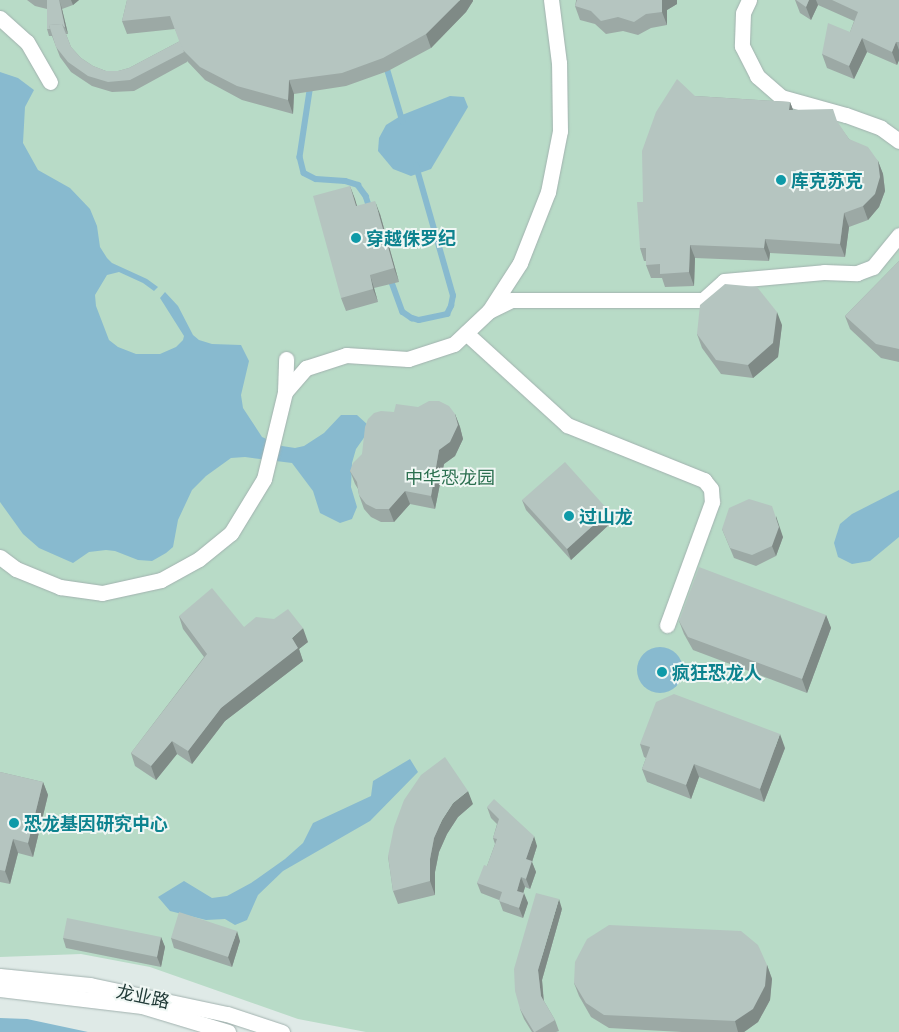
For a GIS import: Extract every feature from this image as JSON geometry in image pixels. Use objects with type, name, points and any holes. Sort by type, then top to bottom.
[{"type":"street","points":[[284,392],[306,368],[346,355],[408,359],[454,344],[489,311],[520,263],[548,192],[555,157],[560,130],[559,63],[551,0]]},
{"type":"street","points":[[749,0],[744,13],[742,46],[757,76],[781,97],[846,115],[881,128],[899,141]]},
{"type":"street","points":[[0,18],[27,42],[50,82]]},
{"type":"street","points":[[489,311],[512,300],[703,300],[724,281],[824,272],[856,273],[873,267],[899,235]]},
{"type":"street","points":[[466,333],[567,425],[704,480],[711,489],[712,502],[667,625]]},
{"type":"street","points":[[0,557],[16,569],[60,587],[102,593],[161,580],[199,559],[231,533],[264,479],[284,392],[286,359]]},
{"type":"street","name":"龙业路","points":[[0,976],[90,985],[227,1014],[282,1032]]},
{"type":"street","name":"龙业路","points":[[0,989],[142,1006],[228,1032]]},
{"type":"green space","name":"中华恐龙园","points":[[0,0],[899,0],[899,1032],[366,1032],[298,1019],[150,967],[81,954],[0,957]]},
{"type":"water","points":[[0,72],[18,78],[34,90],[25,107],[23,143],[38,170],[70,188],[90,209],[97,226],[100,247],[112,263],[147,279],[158,287],[154,291],[143,283],[119,272],[107,275],[95,295],[96,306],[109,340],[118,347],[136,354],[160,354],[176,347],[183,340],[184,336],[160,298],[165,292],[178,306],[193,335],[199,340],[212,344],[241,345],[249,361],[241,395],[243,408],[262,437],[282,446],[295,448],[304,446],[324,433],[341,415],[357,415],[368,425],[368,432],[356,449],[352,463],[351,487],[357,507],[352,519],[340,523],[320,513],[313,491],[292,463],[245,457],[231,458],[206,476],[192,490],[178,520],[173,547],[152,561],[138,560],[115,551],[106,550],[89,552],[73,563],[39,548],[23,534],[0,502]]},
{"type":"water","points":[[450,96],[464,97],[468,107],[431,169],[411,176],[393,169],[378,151],[379,138],[386,125],[402,115]]},
{"type":"water","points":[[899,490],[899,537],[870,561],[852,564],[838,557],[834,543],[840,524],[852,514]]},
{"type":"water","points":[[655,647],[665,647],[679,657],[683,670],[679,683],[673,689],[665,693],[655,693],[641,683],[637,675],[637,665],[647,651]]},
{"type":"water","points":[[410,759],[418,772],[370,821],[283,871],[258,895],[247,920],[235,925],[225,919],[206,920],[170,911],[158,897],[184,881],[212,898],[227,896],[251,883],[285,859],[303,843],[313,823],[371,796],[373,781]]},
{"type":"water","points":[[0,1018],[27,1019],[88,1032],[0,1032]]},
{"type":"building","points":[[47,0],[59,0],[65,27],[62,24],[49,25],[50,29],[47,29]]},
{"type":"building","points":[[127,0],[460,0],[426,34],[383,58],[342,73],[289,80],[288,100],[237,86],[200,67],[182,49],[170,16],[122,21]]},
{"type":"building","points":[[577,0],[662,0],[662,12],[646,14],[634,22],[618,17],[601,21],[591,11],[575,6]]},
{"type":"building","points":[[796,0],[809,0],[806,7]]},
{"type":"building","points":[[832,0],[899,0],[899,42],[896,42],[892,52],[862,38],[849,66],[822,54],[828,23],[850,32],[858,12]]},
{"type":"building","points":[[62,24],[71,47],[81,58],[93,66],[106,71],[118,71],[129,68],[180,41],[184,52],[130,80],[108,82],[88,76],[68,62],[56,47],[49,25]]},
{"type":"building","points":[[677,79],[695,96],[790,102],[789,110],[833,109],[837,121],[849,139],[868,147],[878,161],[880,177],[875,194],[863,206],[844,213],[840,244],[765,239],[764,248],[690,245],[689,272],[660,274],[660,264],[646,265],[646,248],[640,248],[637,202],[643,202],[642,151],[656,112]]},
{"type":"building","name":"穿越侏罗纪","points":[[350,186],[356,206],[375,201],[394,268],[370,275],[373,289],[341,298],[313,196]]},
{"type":"building","points":[[899,261],[899,349],[876,344],[845,316]]},
{"type":"building","points":[[725,284],[757,287],[777,312],[773,343],[748,365],[716,360],[697,334],[700,305]]},
{"type":"building","points":[[429,401],[439,401],[449,406],[455,414],[458,425],[450,442],[439,450],[431,496],[405,491],[389,509],[376,509],[366,504],[359,495],[357,482],[350,471],[353,463],[362,454],[365,427],[368,419],[374,413],[381,411],[394,412],[396,404],[418,407]]},
{"type":"building","name":"过山龙","points":[[565,462],[609,511],[567,549],[522,500]]},
{"type":"building","points":[[749,499],[772,506],[779,527],[772,546],[752,555],[730,548],[722,529],[729,508]]},
{"type":"building","points":[[699,567],[826,615],[802,679],[688,637],[679,621]]},
{"type":"building","points":[[212,588],[244,627],[256,617],[274,619],[288,609],[303,628],[292,638],[298,648],[221,708],[188,751],[172,741],[151,766],[131,753],[207,654],[179,616]]},
{"type":"building","points":[[674,694],[780,734],[760,789],[694,764],[686,785],[642,769],[650,747],[640,744],[656,702]]},
{"type":"building","points":[[445,757],[468,791],[453,803],[442,820],[434,838],[430,859],[430,881],[393,891],[388,856],[394,827],[404,800],[421,775]]},
{"type":"building","points":[[0,772],[43,782],[28,843],[13,839],[5,871],[0,870]]},
{"type":"building","points":[[494,799],[534,836],[526,859],[532,861],[526,879],[521,877],[517,891],[524,893],[519,908],[499,901],[502,892],[477,883],[484,865],[487,866],[497,839],[493,838],[499,819],[487,807]]},
{"type":"building","points":[[536,893],[559,899],[538,970],[541,996],[555,1020],[534,1032],[520,1009],[515,991],[514,969]]},
{"type":"building","points":[[179,912],[237,931],[228,957],[171,938]]},
{"type":"building","points":[[67,918],[161,937],[157,957],[63,938]]},
{"type":"building","points":[[609,925],[741,931],[758,945],[767,965],[765,986],[753,1009],[735,1021],[604,1015],[586,1003],[574,983],[575,962],[587,939]]},
{"type":"waterway","points":[[388,71],[403,122]]},
{"type":"waterway","points":[[310,91],[300,157],[304,173],[316,179],[345,181],[358,185],[366,196],[370,208]]},
{"type":"waterway","points":[[390,277],[403,312],[412,318],[419,320],[447,314],[453,296],[416,166]]},
{"type":"place","name":"库克苏克","points":[[781,180]]},
{"type":"place","name":"穿越侏罗纪","points":[[356,238]]},
{"type":"place","name":"过山龙","points":[[569,516]]},
{"type":"place","name":"疯狂恐龙人","points":[[662,672]]},
{"type":"place","name":"恐龙基因研究中心","points":[[14,823]]}]
